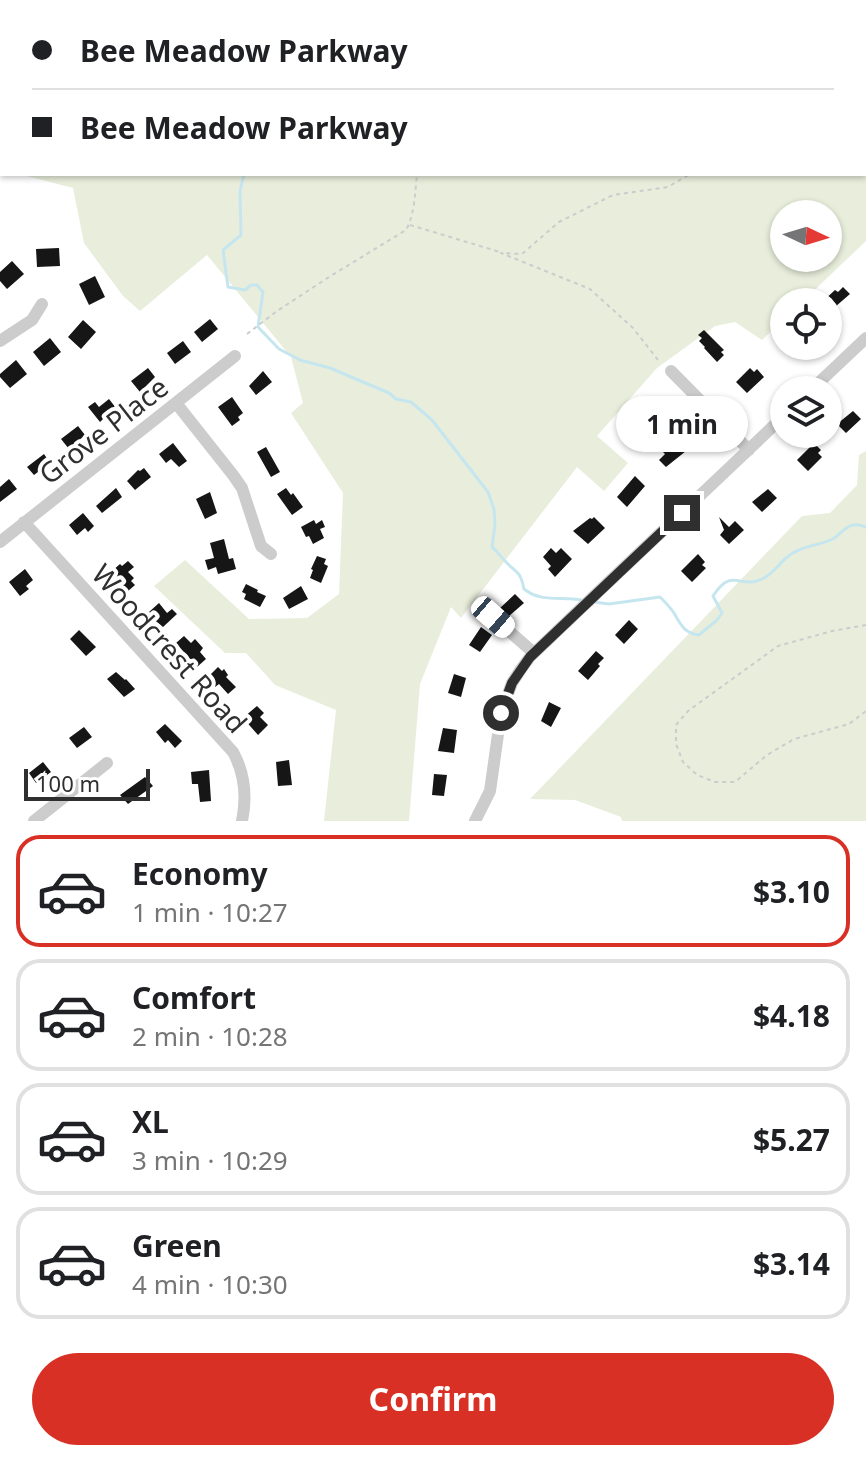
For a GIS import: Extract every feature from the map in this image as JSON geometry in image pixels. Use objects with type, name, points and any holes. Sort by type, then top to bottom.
[{"type":"street","points":[[0,341],[32,320],[42,304]]},
{"type":"street","points":[[826,376],[866,338]]},
{"type":"street","name":"Grove Place","points":[[0,542],[235,356]]},
{"type":"street","points":[[671,371],[749,450]]},
{"type":"street","points":[[176,403],[242,488],[261,546],[271,554]]},
{"type":"street","points":[[475,821],[490,791],[504,705],[512,683],[534,653],[770,430]]},
{"type":"street","name":"Woodcrest Road","points":[[24,522],[233,752],[244,785],[242,821]]},
{"type":"street","points":[[493,617],[534,653]]},
{"type":"street","points":[[34,821],[107,763]]},
{"type":"path","points":[[247,334],[329,277],[401,235],[409,225],[417,176]]},
{"type":"path","points":[[501,253],[522,254],[559,222],[613,195],[668,187],[687,176]]},
{"type":"path","points":[[409,225],[501,253],[590,289],[633,328],[658,360]]},
{"type":"path","points":[[866,625],[778,646],[688,711],[676,725],[676,744],[683,762],[697,775],[715,782],[735,782],[767,755],[794,739],[849,724],[866,711]]},
{"type":"green space","points":[[27,176],[866,176],[866,241],[842,264],[842,200],[770,200],[770,272],[833,272],[817,288],[770,288],[770,332],[762,340],[735,322],[715,326],[657,368],[597,436],[628,463],[604,491],[577,467],[461,618],[451,607],[420,684],[409,821],[324,821],[336,710],[275,685],[246,653],[225,653],[154,586],[185,560],[249,619],[307,618],[339,594],[343,493],[291,413],[303,403],[291,357],[207,255],[140,311],[123,296],[84,243],[73,188]]},
{"type":"green space","points":[[866,451],[866,821],[622,821],[621,817],[575,800],[530,799],[802,516],[830,513],[857,485],[859,455]]},
{"type":"building","points":[[59,248],[60,266],[37,267],[36,249]]},
{"type":"building","points":[[12,261],[24,274],[7,289],[0,281],[0,272]]},
{"type":"building","points":[[95,276],[105,297],[89,305],[79,284]]},
{"type":"building","points":[[842,288],[850,294],[842,301]]},
{"type":"building","points":[[210,319],[218,329],[202,342],[194,332]]},
{"type":"building","points":[[83,320],[96,332],[81,349],[68,337]]},
{"type":"building","points":[[704,330],[724,350],[721,352],[724,355],[717,362],[699,341],[702,338],[698,335]]},
{"type":"building","points":[[50,338],[61,352],[44,366],[33,352]]},
{"type":"building","points":[[183,341],[191,352],[175,364],[167,353]]},
{"type":"building","points":[[16,360],[27,374],[10,388],[0,374]]},
{"type":"building","points":[[148,368],[155,377],[140,392],[131,381]]},
{"type":"building","points":[[750,368],[754,372],[757,369],[764,377],[747,393],[736,382]]},
{"type":"building","points":[[263,371],[272,382],[256,395],[249,386]]},
{"type":"building","points":[[232,397],[243,413],[232,426],[218,407]]},
{"type":"building","points":[[644,397],[659,415],[652,421],[649,418],[645,422],[632,407]]},
{"type":"building","points":[[109,399],[116,408],[100,422],[88,407],[95,402],[99,407]]},
{"type":"building","points":[[853,411],[861,419],[846,433],[842,429],[842,420]]},
{"type":"building","points":[[78,426],[85,435],[69,449],[61,439]]},
{"type":"building","points":[[677,438],[680,442],[683,439],[691,447],[666,467],[659,460]]},
{"type":"building","points":[[173,443],[187,461],[179,467],[171,459],[166,463],[159,454]]},
{"type":"building","points":[[266,447],[280,472],[271,477],[257,452]]},
{"type":"building","points":[[809,448],[821,450],[818,453],[822,457],[808,471],[797,460]]},
{"type":"building","points":[[44,454],[50,463],[34,475],[27,467]]},
{"type":"building","points":[[144,468],[151,477],[135,490],[127,481]]},
{"type":"building","points":[[635,476],[645,486],[627,507],[617,497]]},
{"type":"building","points":[[9,479],[17,489],[0,502],[0,487]]},
{"type":"building","points":[[116,488],[122,497],[102,513],[96,506]]},
{"type":"building","points":[[286,488],[303,507],[292,515],[277,494]]},
{"type":"building","points":[[768,489],[777,498],[762,512],[752,502]]},
{"type":"building","points":[[210,492],[217,513],[205,519],[196,499]]},
{"type":"building","points":[[83,513],[94,526],[88,532],[85,528],[77,535],[69,525]]},
{"type":"building","points":[[594,517],[605,528],[588,544],[573,531]]},
{"type":"building","points":[[719,517],[729,527],[735,521],[744,530],[729,544],[720,535],[724,530]]},
{"type":"building","points":[[314,520],[316,524],[322,520],[325,527],[320,529],[324,538],[313,544],[301,527]]},
{"type":"building","points":[[224,539],[229,559],[233,558],[236,569],[218,574],[216,567],[208,570],[205,560],[214,558],[210,543]]},
{"type":"building","points":[[551,548],[556,553],[561,548],[572,559],[555,577],[543,557]]},
{"type":"building","points":[[698,554],[706,568],[692,582],[681,571]]},
{"type":"building","points":[[317,556],[326,559],[324,564],[328,566],[321,583],[310,578]]},
{"type":"building","points":[[128,561],[134,567],[128,572],[134,578],[131,581],[135,585],[127,592],[112,571]]},
{"type":"building","points":[[25,569],[33,580],[26,586],[29,589],[20,596],[9,582]]},
{"type":"building","points":[[246,584],[266,596],[260,607],[244,599],[246,594],[242,592]]},
{"type":"building","points":[[301,586],[308,599],[289,609],[283,598]]},
{"type":"building","points":[[515,594],[524,603],[508,617],[500,608]]},
{"type":"building","points":[[159,603],[167,613],[172,609],[177,614],[163,627],[149,612]]},
{"type":"building","points":[[629,620],[638,629],[624,644],[615,635]]},
{"type":"building","points":[[481,627],[492,635],[480,652],[469,645]]},
{"type":"building","points":[[79,630],[96,647],[86,656],[70,639]]},
{"type":"building","points":[[184,636],[191,643],[195,639],[203,648],[200,652],[206,659],[197,667],[176,643]]},
{"type":"building","points":[[596,651],[604,658],[588,680],[578,671]]},
{"type":"building","points":[[218,667],[222,671],[224,669],[228,675],[226,677],[236,687],[228,694],[219,684],[215,687],[210,681],[214,678],[210,675]]},
{"type":"building","points":[[116,672],[135,689],[124,697],[107,679]]},
{"type":"building","points":[[454,674],[466,678],[461,697],[448,693]]},
{"type":"building","points":[[549,702],[561,708],[551,727],[541,721]]},
{"type":"building","points":[[257,706],[264,713],[260,717],[268,725],[258,735],[243,718]]},
{"type":"building","points":[[165,724],[182,741],[175,748],[168,740],[165,743],[156,732]]},
{"type":"building","points":[[84,727],[92,737],[77,748],[69,738]]},
{"type":"building","points":[[443,728],[457,730],[454,753],[438,751]]},
{"type":"building","points":[[289,760],[292,785],[278,786],[276,762]]},
{"type":"building","points":[[43,762],[51,772],[36,783],[29,773]]},
{"type":"building","points":[[209,770],[211,801],[200,802],[198,784],[192,784],[191,772]]},
{"type":"building","points":[[434,774],[447,775],[444,796],[432,795]]},
{"type":"building","points":[[145,777],[153,786],[128,804],[120,795]]},
{"type":"waterway","points":[[244,176],[240,191],[241,235],[223,250],[228,287],[245,290],[257,285],[263,292],[258,327],[279,349],[300,360],[330,368],[389,393],[396,399],[411,402],[432,420],[488,492],[494,509],[492,547],[518,573],[524,589],[545,598],[582,600]]},
{"type":"waterway","points":[[594,602],[609,604],[660,597],[684,628],[699,635],[722,613],[713,596],[726,582],[762,579],[797,551],[833,539],[851,525],[866,527]]},
{"type":"route","points":[[501,713],[512,683],[530,657],[682,513]]}]
